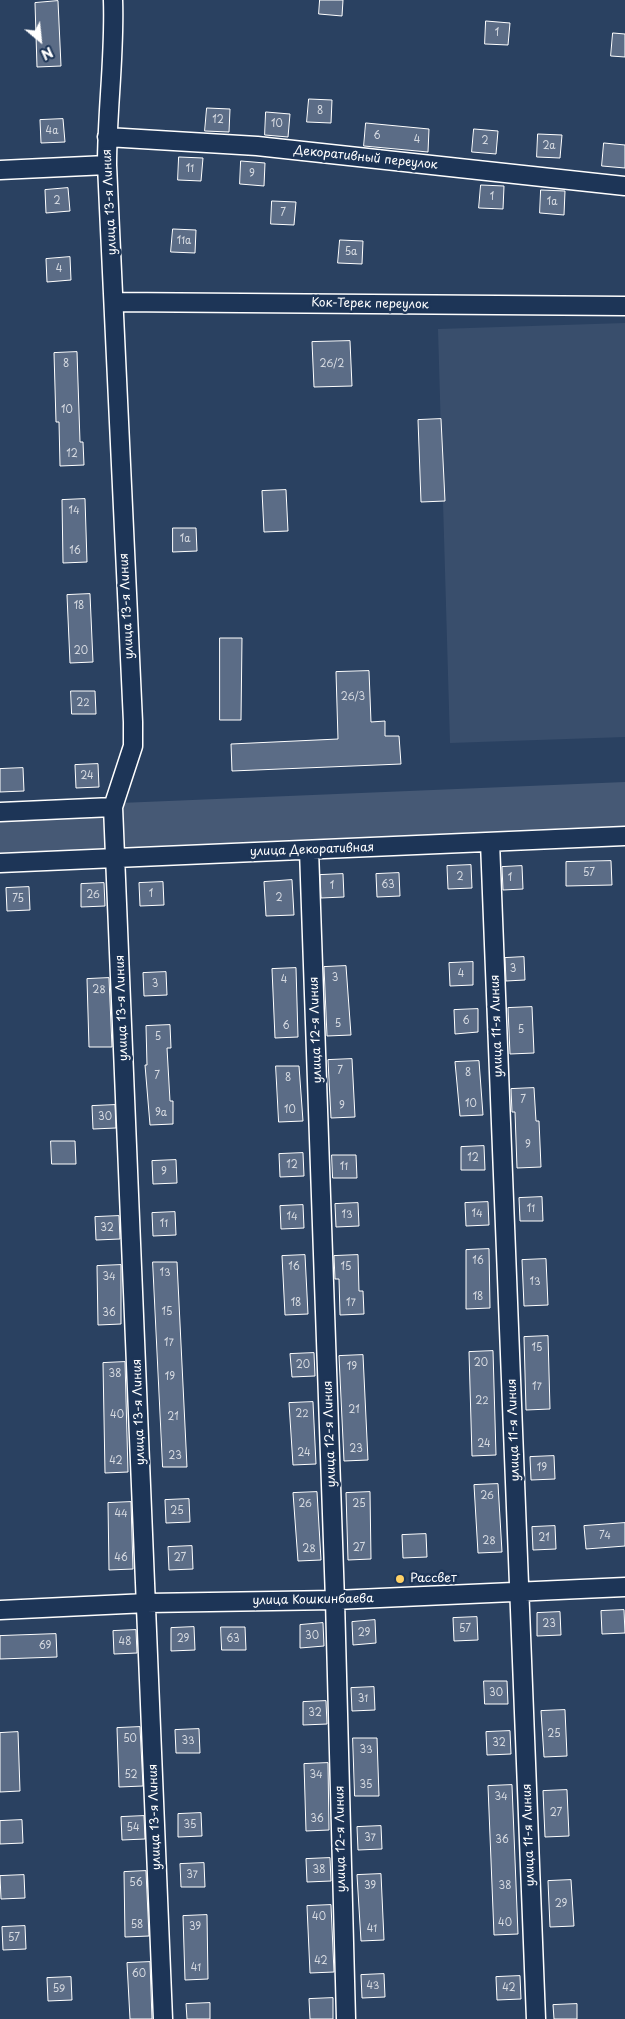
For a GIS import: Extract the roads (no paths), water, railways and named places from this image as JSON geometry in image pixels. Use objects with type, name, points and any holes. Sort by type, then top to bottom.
[{"type":"street","name":"улица 13-я Линия","points":[[113,0],[114,33],[107,165],[115,302],[133,722],[133,746],[113,808],[163,2019]]},
{"type":"street","name":"Декоративный переулок","points":[[107,137],[257,146],[625,186]]},
{"type":"street","points":[[0,170],[107,165]]},
{"type":"street","name":"Кок-Терек переулок","points":[[115,302],[625,306]]},
{"type":"street","points":[[0,812],[113,808]]},
{"type":"street","name":"улица Декоративная","points":[[0,863],[625,836]]},
{"type":"street","name":"улица 11-я Линия","points":[[490,842],[536,2019]]},
{"type":"street","name":"улица 12-я Линия","points":[[309,850],[335,1600],[346,2019]]},
{"type":"street","name":"улица Кошкинбаева","points":[[0,1610],[147,1603],[335,1600],[625,1587]]},
{"type":"place","name":"Рассвет","points":[[400,1579]]}]
